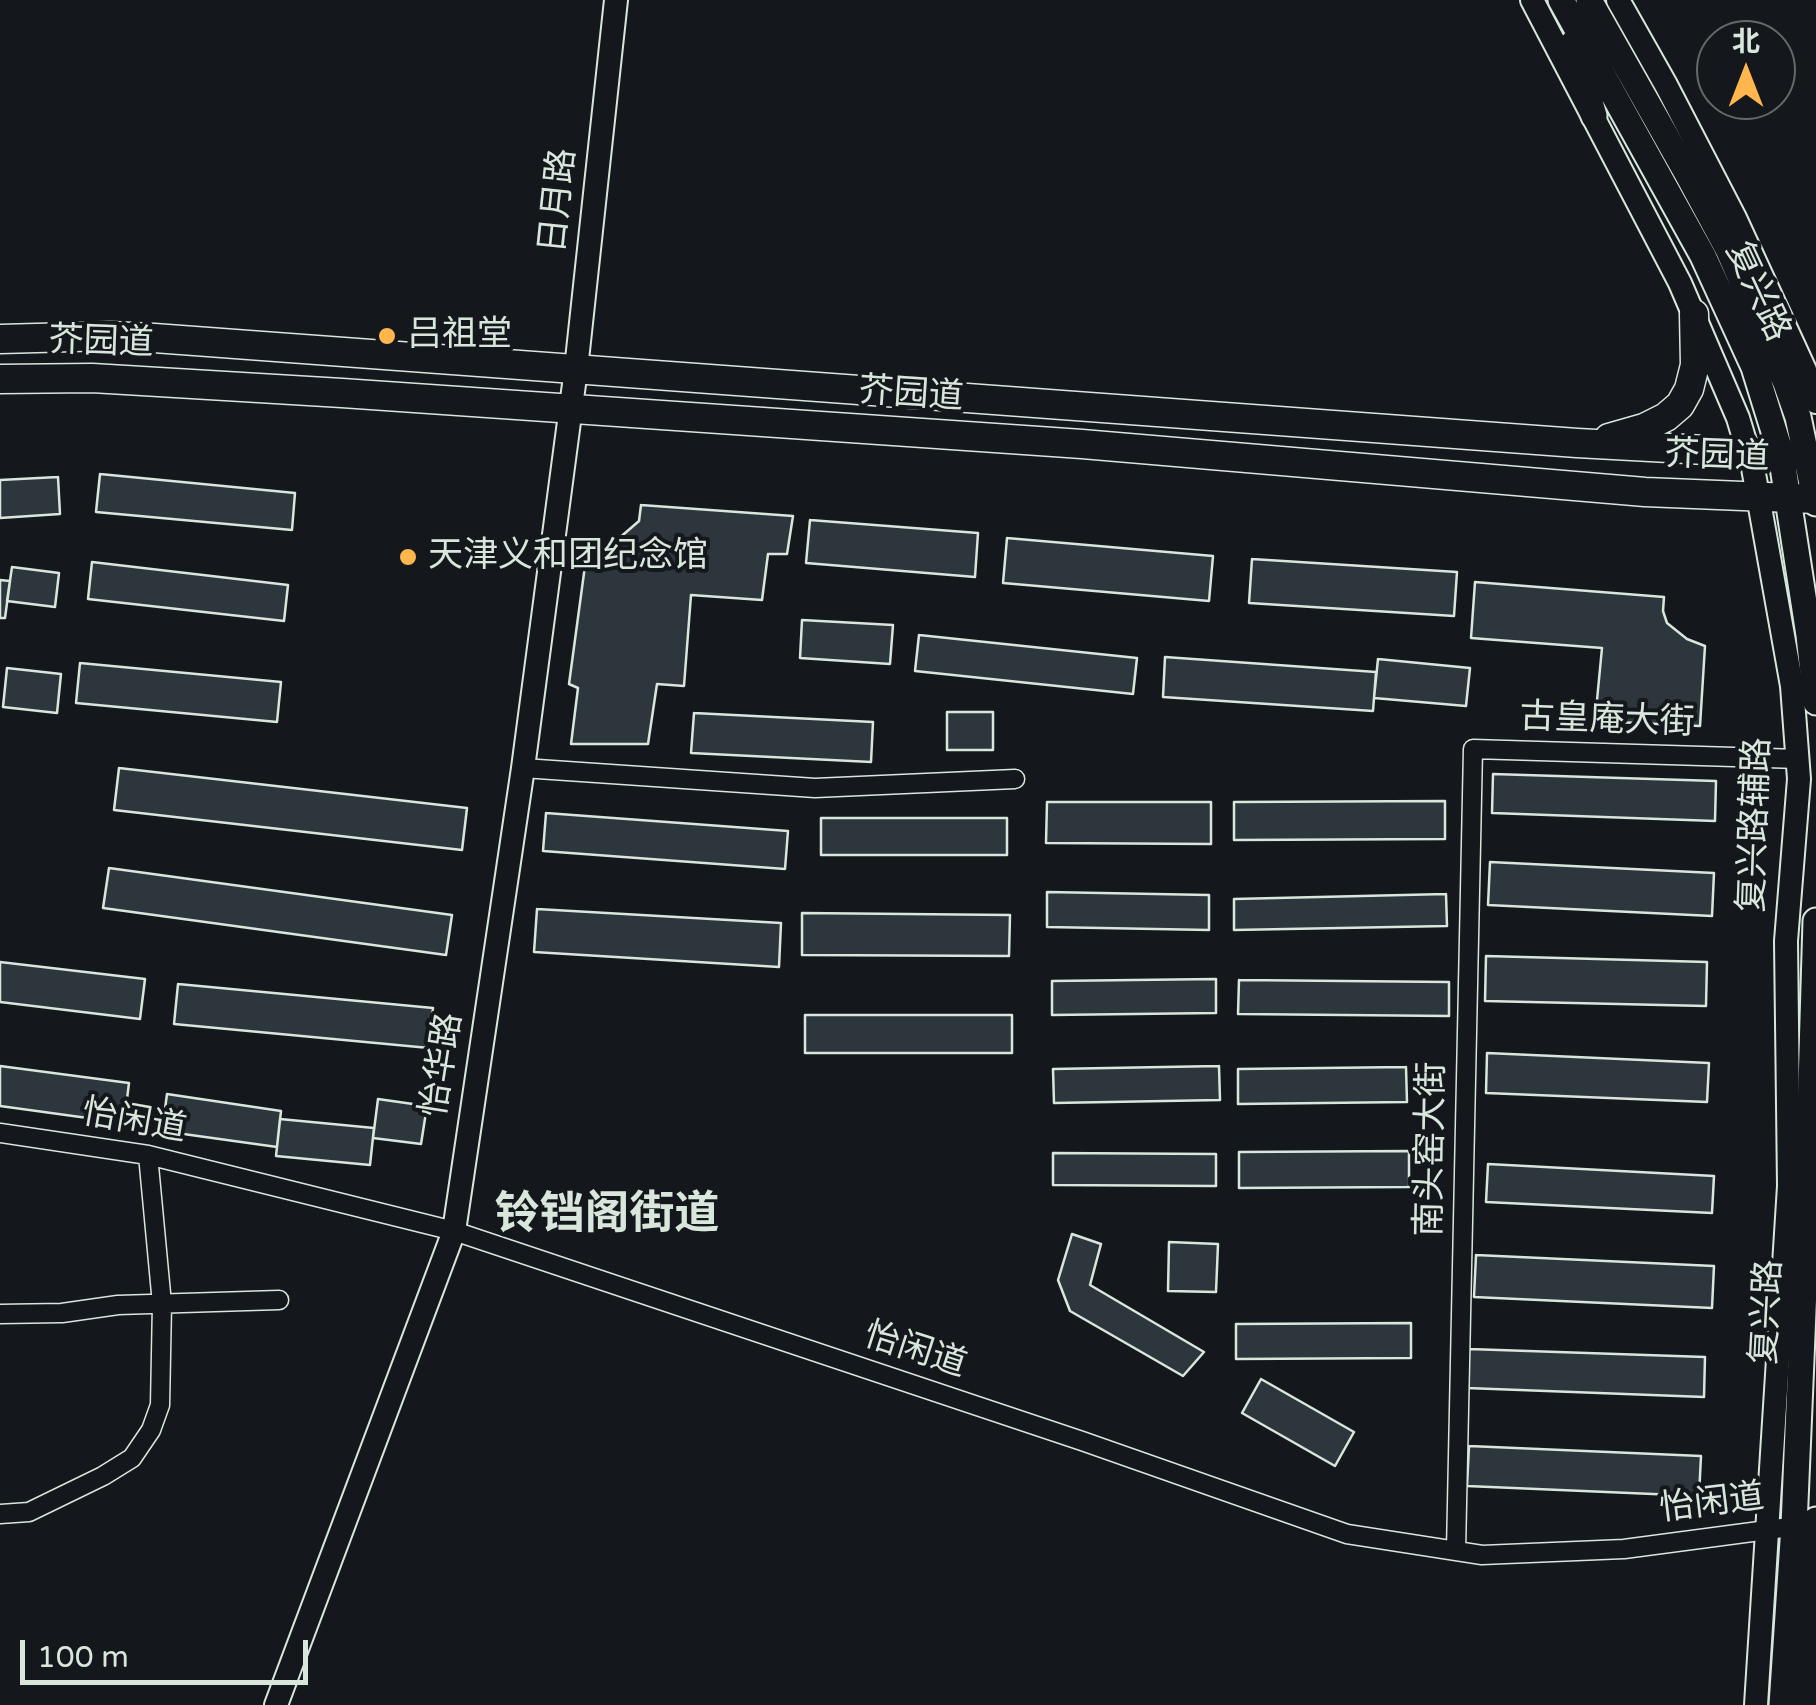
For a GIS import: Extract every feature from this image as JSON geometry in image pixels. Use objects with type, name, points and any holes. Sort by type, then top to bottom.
[{"type":"main road","points":[[1561,0],[1594,116]]},
{"type":"main road","name":"复兴路","points":[[1561,0],[1702,256],[1801,456]]},
{"type":"main road","name":"复兴路","points":[[1589,0],[1728,250],[1798,417],[1809,500],[1809,635],[1816,702]]},
{"type":"main road","points":[[1577,443],[1614,438],[1644,428],[1680,405],[1695,365],[1694,314]]},
{"type":"main road","name":"芥园道","points":[[0,339],[109,336],[1801,456]]},
{"type":"main road","name":"芥园道","points":[[0,378],[92,378],[570,408],[1082,444],[1645,492],[1809,500]]},
{"type":"main road","name":"复兴路","points":[[1804,1705],[1802,1524],[1816,922]]},
{"type":"main road","name":"复兴路","points":[[1782,1705],[1802,1524]]},
{"type":"street","name":"日月路","points":[[570,408],[616,0]]},
{"type":"street","name":"复兴路辅路","points":[[1532,0],[1694,314],[1738,418],[1759,498],[1792,686],[1799,759],[1786,941],[1788,1186],[1802,1524],[1756,1705]]},
{"type":"street","points":[[1618,0],[1735,218],[1816,402]]},
{"type":"street","name":"怡华路","points":[[276,1705],[454,1231],[523,768],[570,408]]},
{"type":"street","name":"古皇庵大街","points":[[1473,749],[1799,759]]},
{"type":"street","name":"南头窑大街","points":[[1456,1551],[1473,749]]},
{"type":"street","points":[[523,768],[815,788],[1015,779]]},
{"type":"street","name":"怡闲道","points":[[0,1133],[148,1155],[454,1231],[1347,1534],[1482,1554],[1624,1548],[1802,1524]]},
{"type":"street","points":[[0,1514],[29,1512],[91,1482],[132,1458],[152,1430],[160,1404],[162,1304],[148,1155]]},
{"type":"street","points":[[0,1314],[62,1313],[118,1305],[278,1300]]},
{"type":"building","points":[[100,474],[295,493],[292,530],[96,512]]},
{"type":"building","points":[[58,477],[60,514],[0,518],[0,480]]},
{"type":"building","points":[[641,505],[793,516],[787,554],[768,554],[762,600],[691,595],[684,686],[657,684],[648,744],[571,744],[578,688],[569,684],[587,551],[602,553],[639,521]]},
{"type":"building","points":[[810,520],[978,533],[975,577],[806,563]]},
{"type":"building","points":[[1007,538],[1213,556],[1209,601],[1003,583]]},
{"type":"building","points":[[1252,559],[1457,572],[1454,616],[1249,603]]},
{"type":"building","points":[[92,562],[288,585],[284,621],[88,599]]},
{"type":"building","points":[[12,567],[59,573],[55,607],[7,601]]},
{"type":"building","points":[[0,580],[10,581],[5,618],[0,618]]},
{"type":"building","points":[[1475,582],[1664,597],[1667,623],[1687,639],[1705,646],[1700,726],[1595,721],[1602,648],[1471,638]]},
{"type":"building","points":[[802,620],[893,625],[890,664],[800,658]]},
{"type":"building","points":[[919,635],[1137,658],[1133,694],[915,671]]},
{"type":"building","points":[[1165,657],[1376,672],[1373,711],[1163,697]]},
{"type":"building","points":[[1378,659],[1470,668],[1466,706],[1374,698]]},
{"type":"building","points":[[80,663],[281,682],[277,722],[76,703]]},
{"type":"building","points":[[7,668],[61,674],[57,713],[3,707]]},
{"type":"building","points":[[947,712],[993,712],[993,750],[947,750]]},
{"type":"building","points":[[694,713],[873,722],[871,762],[691,753]]},
{"type":"building","points":[[119,768],[467,808],[462,850],[114,810]]},
{"type":"building","points":[[1493,774],[1716,781],[1715,821],[1492,813]]},
{"type":"building","points":[[1445,801],[1445,839],[1234,840],[1234,802]]},
{"type":"building","points":[[1047,802],[1211,802],[1211,844],[1046,843]]},
{"type":"building","points":[[546,813],[788,831],[785,869],[543,851]]},
{"type":"building","points":[[821,818],[1007,818],[1007,855],[821,855]]},
{"type":"building","points":[[1490,862],[1714,873],[1712,916],[1488,905]]},
{"type":"building","points":[[109,868],[452,915],[446,955],[103,908]]},
{"type":"building","points":[[1047,892],[1209,895],[1209,930],[1047,927]]},
{"type":"building","points":[[1446,894],[1447,926],[1234,930],[1234,899]]},
{"type":"building","points":[[537,909],[781,923],[779,967],[534,952]]},
{"type":"building","points":[[802,913],[1010,915],[1009,956],[802,955]]},
{"type":"building","points":[[1486,956],[1707,962],[1706,1006],[1485,1001]]},
{"type":"building","points":[[0,962],[145,979],[140,1019],[0,1002]]},
{"type":"building","points":[[1216,979],[1216,1013],[1052,1015],[1052,981]]},
{"type":"building","points":[[1239,980],[1449,982],[1449,1016],[1238,1014]]},
{"type":"building","points":[[178,984],[433,1008],[429,1048],[174,1024]]},
{"type":"building","points":[[805,1015],[1012,1015],[1012,1053],[805,1053]]},
{"type":"building","points":[[1487,1053],[1709,1063],[1707,1102],[1486,1093]]},
{"type":"building","points":[[0,1066],[129,1083],[124,1123],[0,1106]]},
{"type":"building","points":[[1219,1066],[1220,1100],[1054,1103],[1053,1069]]},
{"type":"building","points":[[1406,1067],[1407,1102],[1238,1104],[1238,1069]]},
{"type":"building","points":[[167,1094],[281,1111],[277,1147],[162,1131]]},
{"type":"building","points":[[378,1099],[427,1106],[421,1144],[373,1138]]},
{"type":"building","points":[[280,1119],[374,1128],[370,1165],[276,1156]]},
{"type":"building","points":[[1409,1151],[1409,1187],[1239,1188],[1239,1152]]},
{"type":"building","points":[[1053,1153],[1216,1154],[1216,1186],[1053,1185]]},
{"type":"building","points":[[1488,1164],[1714,1176],[1712,1213],[1486,1202]]},
{"type":"building","points":[[1072,1234],[1101,1244],[1090,1285],[1204,1352],[1183,1376],[1070,1311],[1058,1280]]},
{"type":"building","points":[[1169,1242],[1218,1244],[1216,1292],[1168,1291]]},
{"type":"building","points":[[1476,1255],[1714,1266],[1712,1308],[1474,1297]]},
{"type":"building","points":[[1411,1323],[1411,1358],[1236,1359],[1236,1324]]},
{"type":"building","points":[[1469,1349],[1705,1357],[1704,1397],[1467,1388]]},
{"type":"building","points":[[1261,1379],[1354,1432],[1335,1466],[1242,1413]]},
{"type":"building","points":[[1469,1446],[1701,1456],[1699,1496],[1467,1486]]},
{"type":"place","name":"吕祖堂","points":[[387,336]]},
{"type":"place","name":"天津义和团纪念馆","points":[[408,557]]},
{"type":"district","name":"铃铛阁街道","points":[[607,1216]]}]
